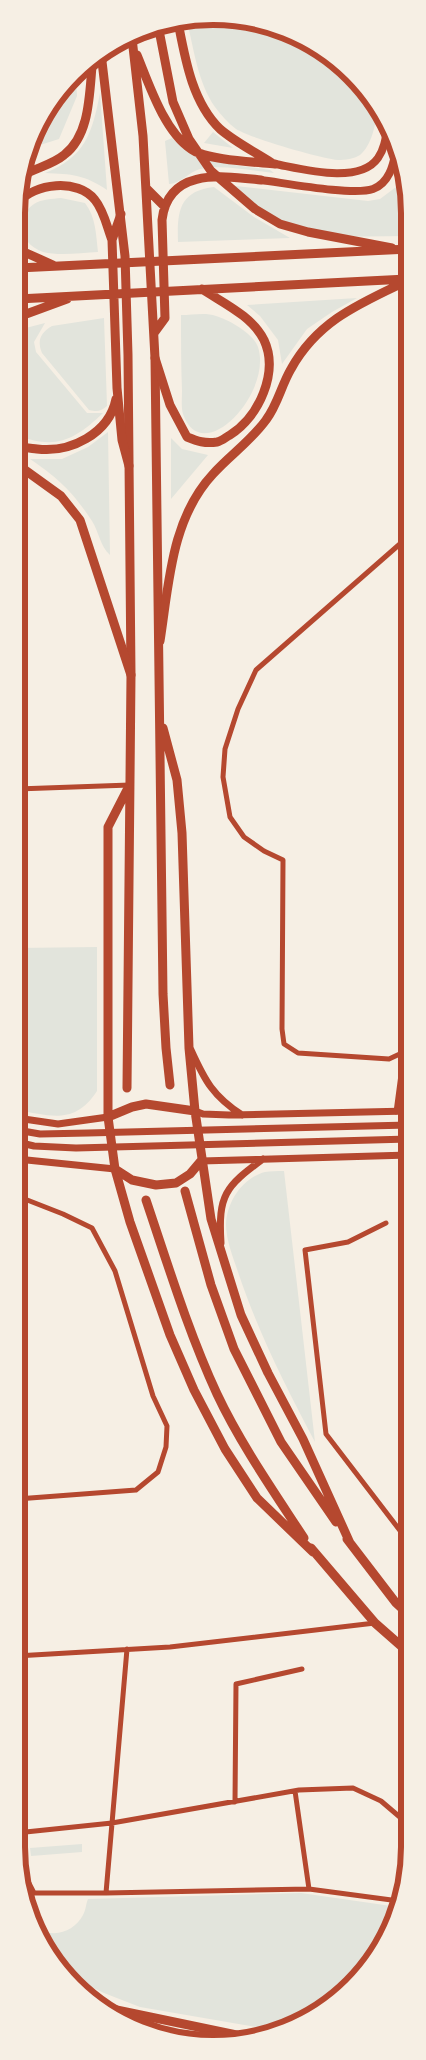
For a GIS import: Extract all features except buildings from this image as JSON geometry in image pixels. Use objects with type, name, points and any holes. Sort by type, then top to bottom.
[{"type":"main road","points":[[179,28],[185,58],[200,100],[208,114],[228,134],[275,164]]},
{"type":"main road","points":[[159,33],[173,102],[198,155],[211,171],[255,209],[280,224],[308,232],[401,248]]},
{"type":"main road","points":[[133,43],[158,105],[177,136],[192,150],[225,158],[338,173],[356,172],[374,163],[380,156],[385,140]]},
{"type":"main road","points":[[133,43],[143,136],[155,358],[164,1023],[170,1085]]},
{"type":"main road","points":[[102,62],[120,214],[125,280],[131,675],[128,1088]]},
{"type":"main road","points":[[30,172],[64,156],[78,137],[85,122],[92,70]]},
{"type":"main road","points":[[154,332],[165,318],[162,220],[164,206],[182,185],[193,179],[222,177],[362,191],[374,189],[383,182],[390,174],[394,160]]},
{"type":"main road","points":[[26,194],[42,188],[64,186],[82,190],[94,199],[104,217],[112,240],[117,388],[122,440],[129,466]]},
{"type":"main road","points":[[146,188],[164,206]]},
{"type":"main road","points":[[112,240],[120,214]]},
{"type":"main road","points":[[25,268],[401,249]]},
{"type":"main road","points":[[25,252],[55,266]]},
{"type":"main road","points":[[25,299],[401,279]]},
{"type":"main road","points":[[160,641],[174,550],[184,520],[199,491],[213,473],[252,437],[268,418],[302,350],[320,330],[350,308],[401,283]]},
{"type":"main road","points":[[155,358],[170,405],[187,437],[204,443],[219,442],[235,432],[250,417],[262,398],[267,379],[268,360],[264,341],[256,327],[202,289]]},
{"type":"main road","points":[[25,315],[78,296]]},
{"type":"main road","points":[[25,448],[50,450],[74,445],[102,427],[110,417],[116,402],[117,388]]},
{"type":"main road","points":[[25,470],[61,496],[80,520],[131,675]]},
{"type":"main road","points":[[160,716],[178,780],[182,833],[189,1048],[194,1111],[211,1219],[245,1323],[268,1373],[303,1439],[350,1543]]},
{"type":"main road","points":[[130,785],[108,826],[108,1117],[115,1169],[130,1222],[170,1335],[194,1390],[225,1449],[257,1498],[314,1552],[375,1623],[401,1646]]},
{"type":"main road","points":[[108,1117],[132,1107],[146,1104],[194,1111]]},
{"type":"main road","points":[[115,1169],[132,1180],[156,1185],[176,1183],[190,1174],[201,1161]]},
{"type":"main road","points":[[184,1191],[211,1285],[234,1349],[281,1442],[350,1543],[401,1608]]},
{"type":"main road","points":[[146,1200],[195,1344],[217,1396],[259,1469],[314,1552]]},
{"type":"main road","points":[[120,2011],[232,2034]]},
{"type":"street","points":[[401,543],[256,670],[238,709],[225,748],[223,777],[230,817],[244,837],[264,851],[283,860],[282,1029],[284,1044],[298,1053],[307,1054],[389,1059],[401,1054]]},
{"type":"street","points":[[25,789],[130,785]]},
{"type":"street","points":[[189,1048],[205,1080],[223,1102],[242,1115]]},
{"type":"street","points":[[396,1112],[401,1082]]},
{"type":"street","points":[[194,1111],[215,1115],[401,1112]]},
{"type":"street","points":[[25,1119],[58,1124],[108,1117]]},
{"type":"street","points":[[25,1131],[40,1134],[401,1126]]},
{"type":"street","points":[[25,1144],[76,1148],[401,1139]]},
{"type":"street","points":[[201,1161],[401,1155]]},
{"type":"street","points":[[221,1250],[219,1215],[223,1199],[233,1183],[263,1159]]},
{"type":"street","points":[[25,1160],[115,1169]]},
{"type":"street","points":[[25,1199],[92,1228],[115,1271],[153,1396],[167,1426],[166,1446],[158,1472],[136,1490],[25,1498]]},
{"type":"street","points":[[386,1223],[348,1242],[305,1250],[326,1434],[401,1532]]},
{"type":"street","points":[[25,1656],[170,1647],[375,1623]]},
{"type":"street","points":[[106,1893],[127,1650]]},
{"type":"street","points":[[235,1802],[236,1684],[302,1669]]},
{"type":"street","points":[[25,1832],[112,1823],[295,1791],[353,1788],[381,1801],[401,1817]]},
{"type":"street","points":[[295,1791],[309,1889]]},
{"type":"street","points":[[29,1883],[34,1893],[309,1889],[393,1900]]},
{"type":"shaded area","points":[[225,25],[262,31],[285,39],[307,50],[327,64],[354,89],[376,119],[370,140],[360,155],[338,160],[302,152],[244,133],[230,124],[215,107],[204,88],[188,27]]},
{"type":"shaded area","points":[[76,84],[77,96],[59,139],[40,145],[40,139],[50,119]]},
{"type":"shaded area","points":[[100,93],[107,190],[92,181],[78,176],[45,173],[59,167],[78,151],[90,132]]},
{"type":"shaded area","points":[[213,132],[233,148],[204,143]]},
{"type":"shaded area","points":[[172,138],[193,153],[205,158],[218,162],[270,170],[274,173],[209,168],[200,169],[177,182],[169,184],[165,141]]},
{"type":"shaded area","points":[[227,185],[368,201],[380,199],[396,187],[400,197],[401,236],[320,237],[281,225]]},
{"type":"shaded area","points":[[214,187],[254,217],[290,238],[178,242],[178,221],[182,205],[193,193]]},
{"type":"shaded area","points":[[61,198],[85,203],[93,220],[98,252],[49,253],[35,249],[29,244],[25,238],[25,214],[34,204]]},
{"type":"shaded area","points":[[357,298],[307,329],[282,364],[278,340],[260,316],[247,305]]},
{"type":"shaded area","points":[[208,314],[221,318],[246,332],[258,347],[260,365],[255,385],[246,403],[233,418],[219,429],[205,433],[192,429],[182,411],[181,315]]},
{"type":"shaded area","points":[[104,318],[107,406],[95,411],[89,410],[42,353],[40,341],[42,334],[52,326]]},
{"type":"shaded area","points":[[45,323],[34,342],[36,352],[87,413],[103,413],[84,430],[74,436],[54,442],[43,442],[25,438],[25,328]]},
{"type":"shaded area","points":[[108,432],[110,555],[104,547],[92,521],[78,502],[57,479],[30,459],[62,459],[88,447]]},
{"type":"shaded area","points":[[171,438],[182,449],[208,455],[171,499]]},
{"type":"shaded area","points":[[97,947],[97,1091],[89,1102],[71,1114],[51,1116],[25,1111],[25,948]]},
{"type":"shaded area","points":[[284,1171],[315,1442],[283,1380],[254,1316],[228,1242],[226,1230],[229,1207],[243,1185],[265,1172]]},
{"type":"shaded area","points":[[82,1844],[82,1852],[31,1856],[30,1848]]},
{"type":"shaded area","points":[[301,1893],[391,1906],[376,1941],[346,1980],[307,2010],[285,2021],[264,2028],[140,2007],[84,1983],[64,1961],[45,1931],[59,1933],[75,1925],[84,1913],[88,1899]]}]
